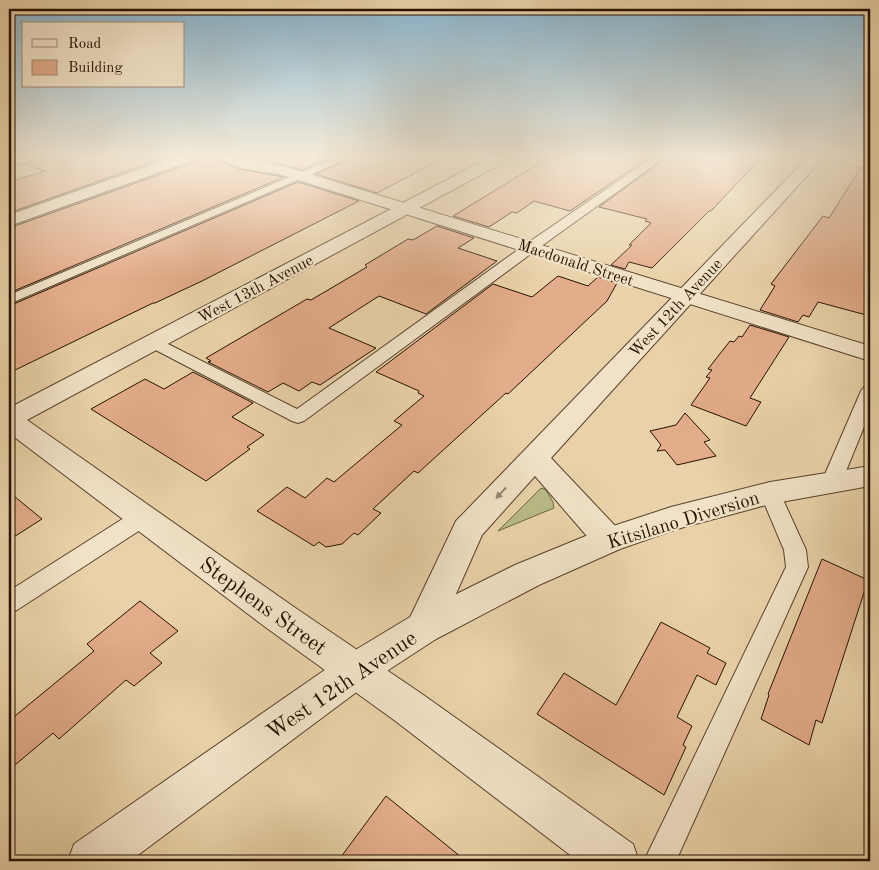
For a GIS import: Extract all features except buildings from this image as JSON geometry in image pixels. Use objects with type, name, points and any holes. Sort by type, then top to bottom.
[{"type":"street","points":[[9,220],[70,199]]},
{"type":"street","name":"Macdonald Street","points":[[375,199],[870,354]]},
{"type":"street","name":"West 13th Avenue","points":[[9,419],[423,199]]},
{"type":"street","name":"West 12th Avenue","points":[[91,861],[356,670],[423,628],[464,541],[467,530],[777,199]]},
{"type":"street","name":"Stephens Street","points":[[9,419],[616,861]]},
{"type":"street","points":[[534,457],[609,540]]},
{"type":"street","name":"Kitsilano Diversion","points":[[423,628],[527,575],[609,540],[671,519],[770,493],[870,476]]},
{"type":"lane","points":[[9,300],[249,199]]},
{"type":"lane","points":[[152,342],[298,417],[601,199]]},
{"type":"lane","points":[[832,481],[870,391]]},
{"type":"lane","points":[[660,861],[797,567],[795,550],[770,493]]},
{"type":"lane","points":[[9,603],[143,517]]},
{"type":"green space","points":[[541,488],[546,490],[553,502],[554,508],[498,531]]}]
